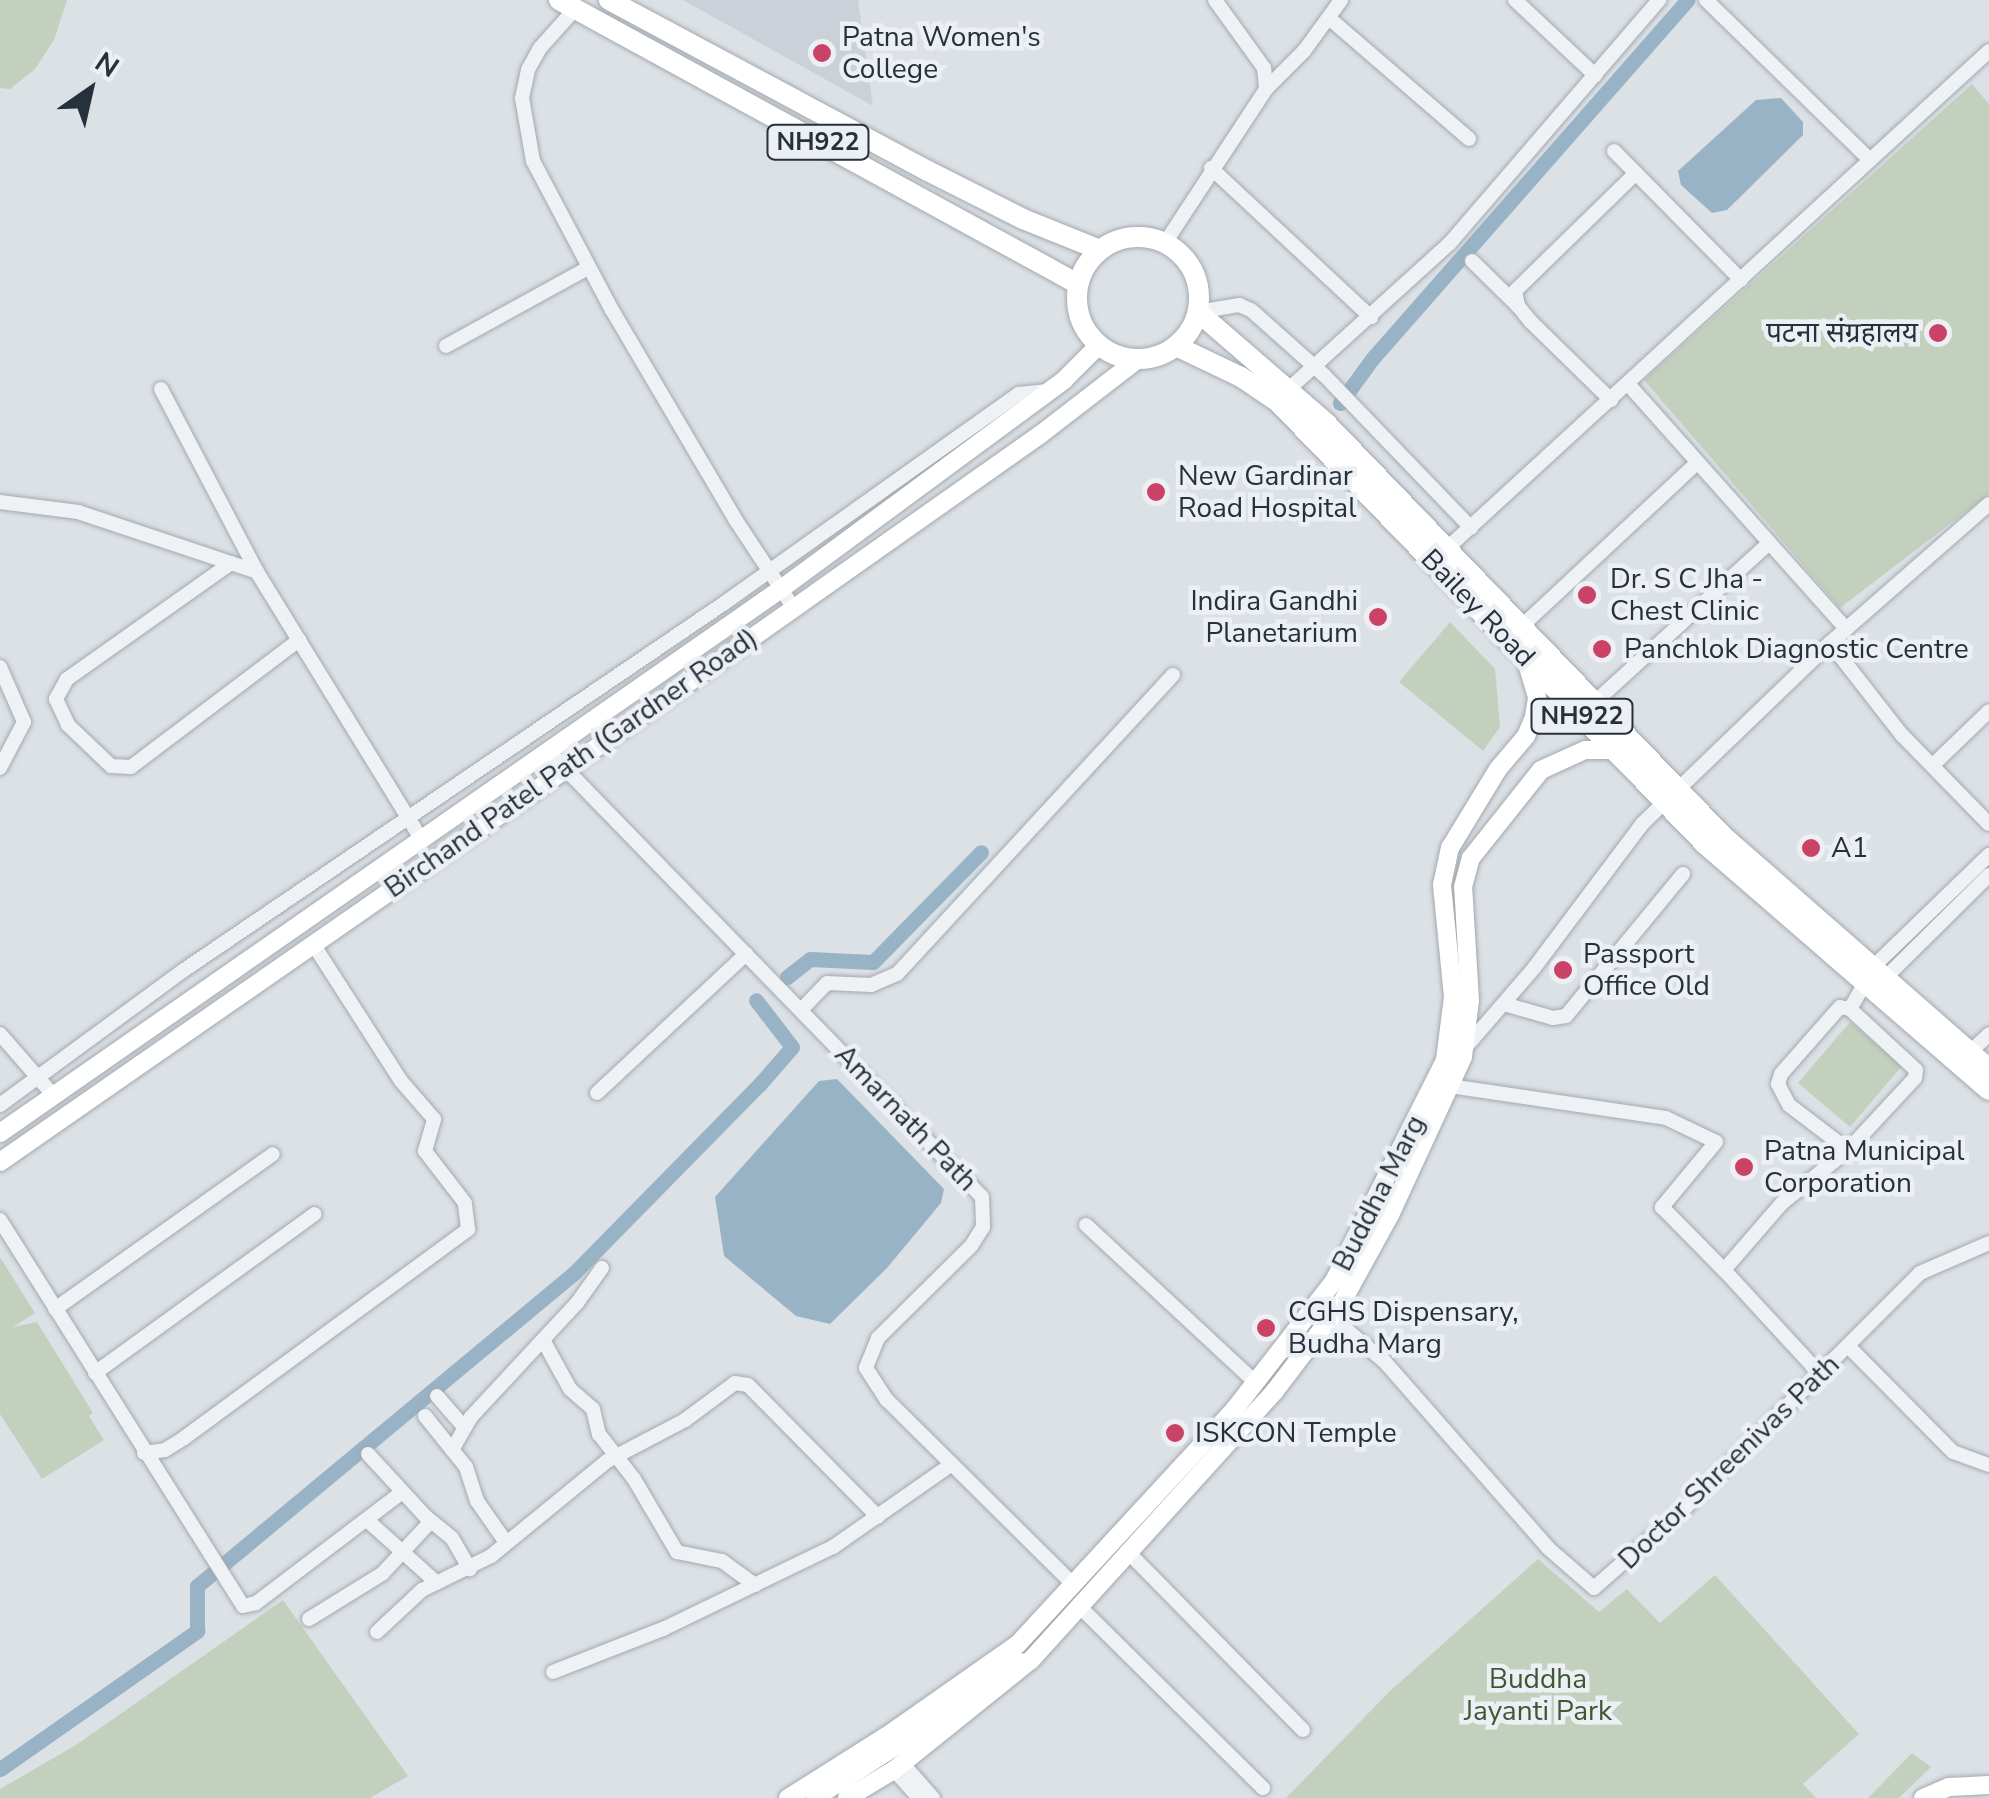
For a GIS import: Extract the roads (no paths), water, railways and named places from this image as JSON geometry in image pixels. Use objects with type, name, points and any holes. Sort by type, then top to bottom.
[{"type":"highway","name":"NH922","points":[[609,0],[943,179],[1064,238],[1100,250]]},
{"type":"highway","name":"NH922","points":[[567,4],[1078,284]]},
{"type":"highway","points":[[1124,238],[1165,243],[1193,272],[1198,312],[1176,346],[1138,359],[1099,346],[1078,311],[1078,284],[1100,250],[1124,238]]},
{"type":"highway","name":"Bailey Road","points":[[1198,312],[1290,388],[1440,555],[1525,657],[1614,750],[1722,836],[1875,975],[1989,1090]]},
{"type":"highway","name":"Bailey Road","points":[[1176,346],[1241,377],[1278,402],[1440,555],[1522,626],[1595,702],[1670,796]]},
{"type":"highway","name":"Bailey Road","points":[[1875,975],[1989,1070]]},
{"type":"main road","name":"Birchand Patel Path (Gardner Road)","points":[[0,1133],[550,754],[781,589],[1050,390],[1099,346]]},
{"type":"main road","name":"Birchand Patel Path (Gardner Road)","points":[[0,1162],[1041,434],[1138,359]]},
{"type":"main road","name":"Buddha Marg","points":[[848,1798],[898,1767],[1031,1660],[1274,1392],[1332,1317],[1390,1216],[1443,1085],[1453,997],[1442,885],[1450,848],[1498,770],[1526,736],[1534,718],[1537,696],[1525,657]]},
{"type":"main road","name":"Buddha Marg","points":[[1018,1644],[1256,1383],[1348,1257],[1465,1048],[1470,1000],[1463,887],[1471,858],[1541,770],[1585,750],[1614,750]]},
{"type":"main road","points":[[1005,1668],[1018,1644]]},
{"type":"main road","points":[[788,1798],[886,1737],[1018,1644]]},
{"type":"main road","points":[[815,1798],[1005,1668],[1031,1660]]},
{"type":"main road","points":[[1923,1798],[1949,1787],[1989,1786]]},
{"type":"street","points":[[1215,0],[1264,68],[1266,90]]},
{"type":"street","points":[[1165,243],[1266,90],[1342,0]]},
{"type":"street","points":[[1515,0],[1595,76]]},
{"type":"street","points":[[1290,388],[1320,372],[1371,316],[1450,243],[1659,0]]},
{"type":"street","points":[[1707,0],[1870,160]]},
{"type":"street","points":[[567,4],[528,70],[522,98],[533,161],[588,268],[793,607]]},
{"type":"street","points":[[1330,18],[1469,139]]},
{"type":"street","points":[[1440,555],[1987,56]]},
{"type":"street","points":[[1614,152],[1741,280]]},
{"type":"street","points":[[1211,168],[1371,316]]},
{"type":"street","points":[[1518,306],[1515,291],[1523,279],[1636,173]]},
{"type":"street","points":[[1472,261],[1611,400]]},
{"type":"street","points":[[446,346],[588,268]]},
{"type":"street","points":[[1198,312],[1239,305],[1251,310],[1320,372],[1472,528]]},
{"type":"street","points":[[1628,384],[1846,629]]},
{"type":"street","points":[[161,389],[257,572],[422,840]]},
{"type":"street","points":[[0,1106],[407,816],[769,571],[1020,394],[1050,390]]},
{"type":"street","points":[[1522,626],[1698,463]]},
{"type":"street","points":[[0,502],[78,512],[257,572]]},
{"type":"street","points":[[1465,1048],[1670,796],[1830,643],[1989,504]]},
{"type":"street","points":[[1595,702],[1769,544]]},
{"type":"street","points":[[231,563],[67,679],[56,699],[68,725],[111,766],[132,768],[299,640]]},
{"type":"street","points":[[1830,643],[1880,710],[1989,824]]},
{"type":"street","points":[[0,667],[24,722],[13,751],[0,768]]},
{"type":"street","points":[[801,1010],[827,983],[872,986],[897,974],[1173,675]]},
{"type":"street","points":[[1934,764],[1989,711]]},
{"type":"street","name":"Amarnath Path","points":[[550,754],[982,1196],[984,1227],[971,1246],[878,1338],[866,1368],[886,1400],[1074,1586]]},
{"type":"street","points":[[1850,1009],[1875,975],[1989,855]]},
{"type":"street","points":[[1504,1004],[1553,1018],[1566,1016],[1684,874]]},
{"type":"street","points":[[1875,975],[1989,875]]},
{"type":"street","points":[[144,1453],[165,1450],[184,1438],[468,1230],[465,1203],[425,1150],[434,1119],[400,1081],[313,944]]},
{"type":"street","points":[[597,1093],[746,954]]},
{"type":"street","points":[[1724,1270],[1782,1203],[1848,1150],[1915,1078],[1916,1070],[1850,1009],[1840,1007],[1780,1074],[1778,1084],[1789,1105],[1848,1150]]},
{"type":"street","points":[[0,1034],[54,1096]]},
{"type":"street","points":[[1970,1052],[1989,1034]]},
{"type":"street","points":[[1443,1085],[1666,1118],[1716,1142],[1662,1207],[1819,1373]]},
{"type":"street","points":[[55,1309],[274,1154]]},
{"type":"street","points":[[95,1373],[315,1214]]},
{"type":"street","points":[[0,1220],[243,1606],[256,1604],[402,1492]]},
{"type":"street","points":[[1086,1224],[1256,1383]]},
{"type":"street","name":"Doctor Shreenivas Path","points":[[1316,1305],[1384,1361],[1548,1548],[1594,1588],[1686,1507],[1920,1273],[1989,1243]]},
{"type":"street","points":[[452,1450],[464,1427],[509,1372],[543,1340],[602,1268]]},
{"type":"street","points":[[543,1340],[570,1389],[593,1409],[596,1427],[634,1479],[677,1552],[722,1561],[756,1585]]},
{"type":"street","points":[[1848,1346],[1953,1452],[1989,1465]]},
{"type":"street","points":[[377,1632],[422,1590],[470,1569],[614,1456],[685,1420],[741,1382],[878,1517]]},
{"type":"street","points":[[437,1396],[464,1427]]},
{"type":"street","points":[[425,1416],[466,1468],[482,1511],[504,1542]]},
{"type":"street","points":[[368,1454],[452,1538],[470,1569]]},
{"type":"street","points":[[554,1672],[663,1630],[834,1547],[952,1464]]},
{"type":"street","points":[[367,1520],[438,1583]]},
{"type":"street","points":[[308,1619],[376,1578],[431,1521]]},
{"type":"street","points":[[1128,1550],[1302,1730]]},
{"type":"street","points":[[1079,1606],[1263,1788]]},
{"type":"street","points":[[898,1767],[919,1798]]},
{"type":"street","points":[[898,1767],[934,1798]]},
{"type":"water","points":[[1781,98],[1803,122],[1803,135],[1727,210],[1712,213],[1681,185],[1678,171],[1756,100]]},
{"type":"water","points":[[837,1079],[944,1189],[941,1203],[887,1268],[830,1324],[796,1316],[724,1256],[715,1197],[819,1081]]},
{"type":"waterway","points":[[1340,403],[1372,359],[1687,0]]},
{"type":"waterway","points":[[787,977],[810,959],[873,962],[981,852]]},
{"type":"waterway","points":[[0,1769],[197,1631],[197,1586],[574,1273],[759,1085],[792,1047],[756,1000]]},
{"type":"place","name":"Patna Women's College","points":[[822,53]]},
{"type":"place","name":"पटना संग्रहालय","points":[[1938,333]]},
{"type":"place","name":"New Gardinar Road Hospital","points":[[1156,492]]},
{"type":"place","name":"Dr. S C Jha - Chest Clinic","points":[[1587,595]]},
{"type":"place","name":"Indira Gandhi Planetarium","points":[[1378,617]]},
{"type":"place","name":"Panchlok Diagnostic Centre","points":[[1602,649]]},
{"type":"place","name":"A1","points":[[1811,848]]},
{"type":"place","name":"Passport Office Old","points":[[1563,970]]},
{"type":"place","name":"Patna Municipal Corporation","points":[[1744,1167]]},
{"type":"place","name":"CGHS Dispensary, Budha Marg","points":[[1266,1328]]},
{"type":"place","name":"ISKCON Temple","points":[[1175,1433]]},
{"type":"park label","name":"Buddha Jayanti Park","points":[[1538,1695]]}]
